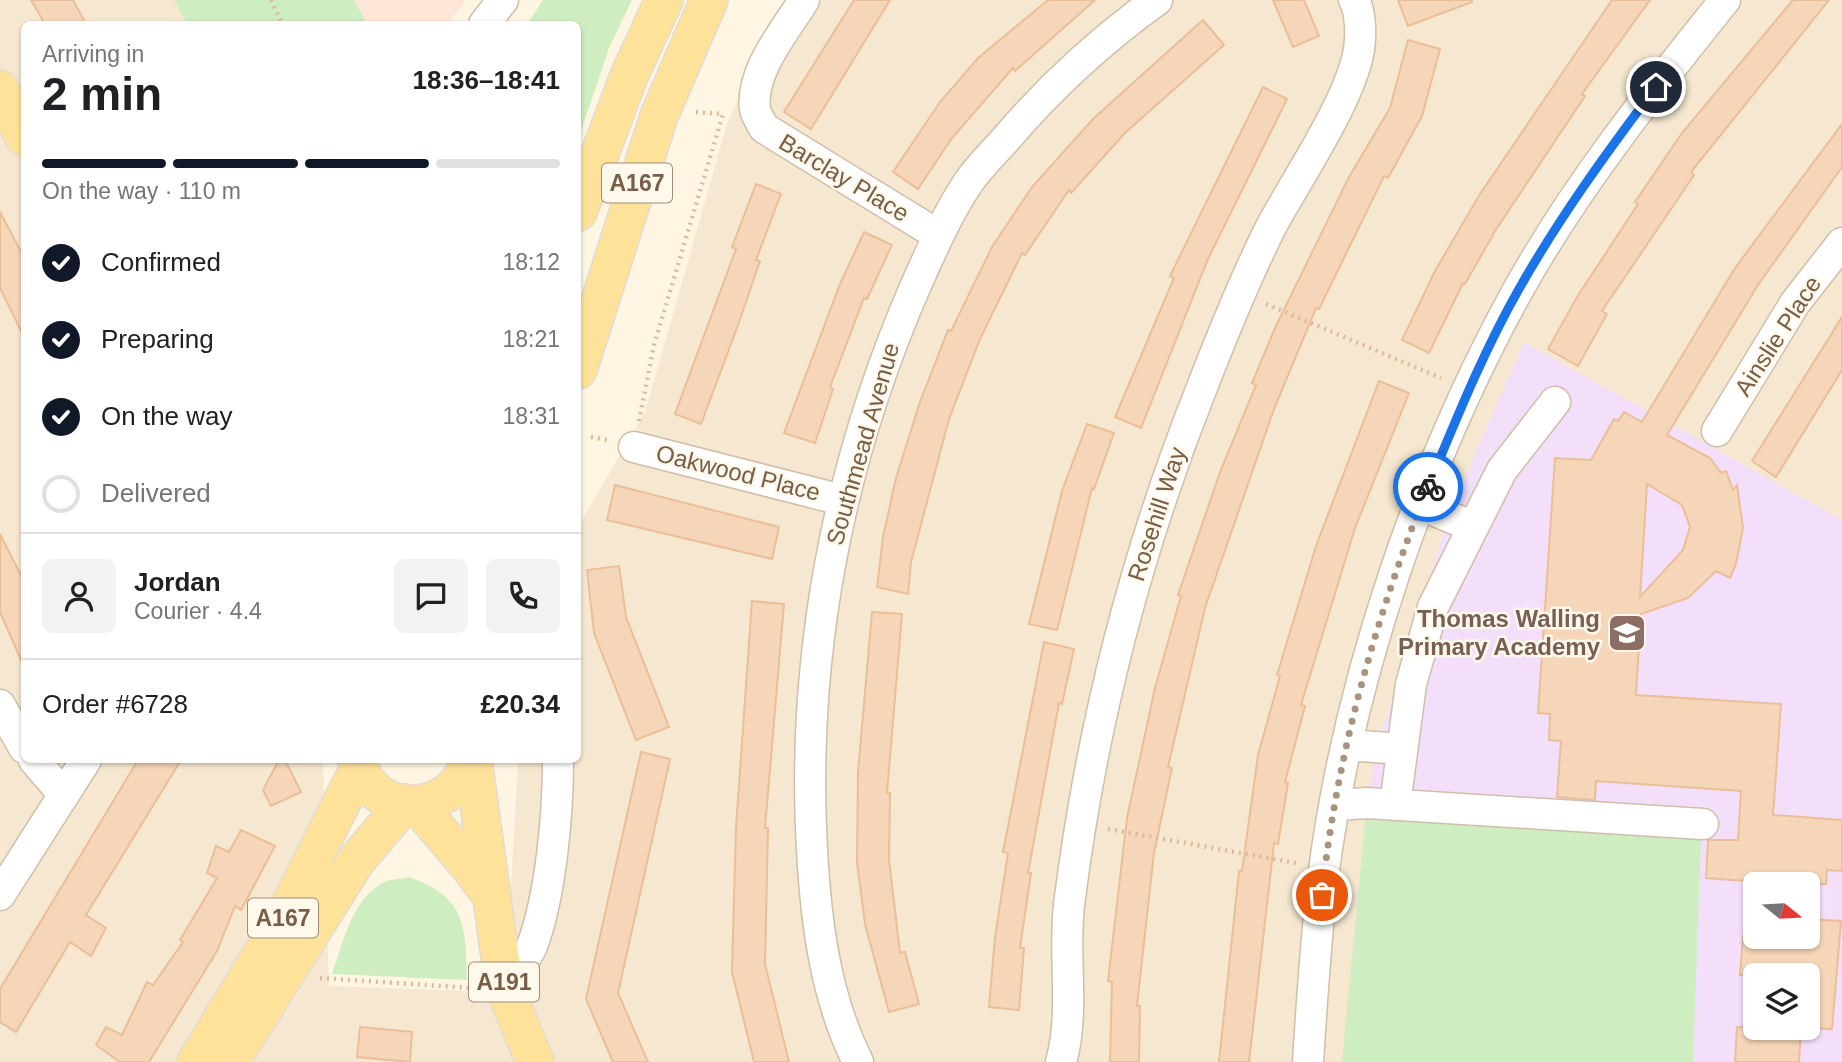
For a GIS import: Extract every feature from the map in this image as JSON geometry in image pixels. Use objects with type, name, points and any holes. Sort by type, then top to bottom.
[{"type":"main road","name":"A167","points":[[581,204],[629,76],[664,0]]},
{"type":"main road","name":"A167","points":[[581,361],[659,116],[709,0]]},
{"type":"main road","points":[[0,89],[21,131]]},
{"type":"main road","points":[[358,764],[377,792],[411,804],[445,796],[456,787],[470,763]]},
{"type":"main road","name":"A191","points":[[472,763],[504,986],[535,1062]]},
{"type":"main road","name":"A167","points":[[196,1062],[276,930],[358,764]]},
{"type":"main road","name":"A167","points":[[230,1062],[356,861],[411,804]]},
{"type":"main road","name":"A191","points":[[411,804],[470,867],[491,897]]},
{"type":"street","points":[[486,21],[503,0]]},
{"type":"street","name":"Barclay Place","points":[[804,0],[765,64],[755,92],[755,110],[764,128],[938,235]]},
{"type":"street","name":"Southmead Avenue","points":[[858,1062],[825,970],[815,898],[810,807],[811,714],[822,595],[842,500],[868,411],[901,319],[938,235],[971,179],[1049,89],[1157,0]]},
{"type":"street","name":"Rosehill Way","points":[[1061,1062],[1069,908],[1082,824],[1116,652],[1157,502],[1241,293],[1271,227],[1346,90],[1359,49],[1358,8],[1354,0]]},
{"type":"street","points":[[1308,1062],[1324,869],[1347,744],[1386,600],[1421,505],[1468,390],[1519,289],[1594,170],[1726,0]]},
{"type":"street","name":"Ainslie Place","points":[[1717,431],[1795,303],[1842,243]]},
{"type":"street","points":[[1395,805],[1411,684],[1433,607],[1471,526],[1502,470],[1555,402]]},
{"type":"street","name":"Oakwood Place","points":[[634,447],[842,500]]},
{"type":"street","points":[[1421,505],[1471,526]]},
{"type":"street","points":[[0,705],[21,743]]},
{"type":"street","points":[[1347,744],[1402,749]]},
{"type":"street","points":[[37,763],[64,795]]},
{"type":"street","points":[[0,895],[84,763]]},
{"type":"street","points":[[504,986],[531,948],[548,878],[558,790],[558,763]]},
{"type":"street","points":[[1336,805],[1395,805],[1703,824]]},
{"type":"path","points":[[271,0],[281,21]]},
{"type":"path","points":[[634,447],[654,345],[723,114]]},
{"type":"path","points":[[1241,293],[1468,390]]},
{"type":"path","points":[[1082,824],[1324,869]]},
{"type":"path","points":[[284,976],[474,989],[504,986]]},
{"type":"shaded area","points":[[0,0],[174,0],[185,21],[21,21],[21,763],[323,763],[329,986],[499,992],[511,884],[518,763],[581,763],[581,522],[645,412],[727,124],[785,0],[1842,0],[1842,1062],[0,1062]]},
{"type":"shaded area","points":[[354,0],[466,0],[449,21],[365,21]]},
{"type":"shaded area","name":"Thomas Walling Primary Academy","points":[[1524,342],[1842,520],[1842,1062],[1342,1062],[1367,803],[1377,746],[1449,514]]},
{"type":"green space","points":[[174,0],[354,0],[365,21],[185,21]]},
{"type":"green space","points":[[543,0],[632,0],[609,48],[581,131],[581,21],[529,21]]},
{"type":"green space","points":[[1366,812],[1701,838],[1693,1062],[1342,1062]]},
{"type":"green space","points":[[408,877],[442,893],[459,916],[466,945],[467,980],[332,974],[349,924],[362,901],[384,882]]},
{"type":"building","points":[[31,0],[73,0],[84,21],[43,21]]},
{"type":"building","points":[[854,0],[890,0],[811,129],[784,112]]},
{"type":"building","points":[[1048,0],[1095,0],[1015,71],[1013,68],[952,138],[918,189],[893,172],[940,102],[978,58]]},
{"type":"building","points":[[1273,0],[1304,0],[1319,36],[1293,47]]},
{"type":"building","points":[[1398,0],[1472,0],[1472,2],[1408,26]]},
{"type":"building","points":[[1612,0],[1650,0],[1582,94],[1585,96],[1497,228],[1465,284],[1463,283],[1429,353],[1402,340],[1435,271],[1480,194]]},
{"type":"building","points":[[1793,0],[1829,0],[1691,172],[1694,175],[1602,311],[1607,314],[1578,366],[1548,349],[1577,297],[1638,204],[1635,202],[1682,133]]},
{"type":"building","points":[[1203,20],[1224,45],[1125,133],[1071,193],[1069,190],[1025,255],[1022,253],[980,339],[949,419],[911,562],[908,594],[877,587],[883,537],[896,478],[920,402],[948,330],[951,331],[992,247],[1032,187],[1093,119]]},
{"type":"building","points":[[1408,40],[1440,49],[1422,116],[1388,178],[1384,176],[1319,309],[1316,308],[1274,409],[1205,608],[1168,767],[1172,768],[1154,853],[1137,1006],[1140,1006],[1139,1062],[1110,1062],[1112,982],[1108,981],[1127,818],[1155,688],[1181,596],[1178,595],[1220,472],[1256,385],[1252,383],[1275,328],[1349,177],[1390,108]]},
{"type":"building","points":[[1263,87],[1287,99],[1208,259],[1141,428],[1115,417],[1174,278],[1170,276]]},
{"type":"building","points":[[1842,124],[1842,167],[1758,285],[1667,435],[1710,458],[1721,473],[1726,471],[1733,490],[1737,485],[1743,528],[1736,564],[1730,578],[1716,571],[1688,598],[1641,614],[1636,695],[1781,704],[1773,815],[1842,820],[1842,871],[1827,870],[1826,884],[1820,884],[1820,872],[1743,872],[1743,881],[1706,878],[1708,840],[1738,840],[1741,791],[1596,781],[1595,800],[1557,797],[1561,741],[1549,740],[1550,714],[1538,713],[1555,458],[1591,460],[1614,419],[1618,421],[1624,412],[1642,422],[1735,268]],"holes":[[[1647,484],[1682,505],[1690,527],[1683,550],[1640,597]]]},
{"type":"building","points":[[756,184],[781,194],[756,260],[760,261],[737,328],[701,424],[675,414],[736,249],[732,247]]},
{"type":"building","points":[[0,212],[21,251],[21,331],[0,288]]},
{"type":"building","points":[[864,232],[892,245],[867,299],[864,298],[830,387],[833,389],[815,443],[784,433],[840,284]]},
{"type":"building","points":[[1842,317],[1842,370],[1776,477],[1752,461]]},
{"type":"building","points":[[1379,381],[1409,393],[1355,528],[1301,705],[1305,706],[1285,782],[1288,783],[1278,844],[1274,843],[1249,1062],[1219,1062],[1239,871],[1242,871],[1258,755],[1280,676],[1277,675],[1316,546]]},
{"type":"building","points":[[1087,424],[1114,433],[1094,489],[1092,488],[1057,630],[1029,624],[1062,491]]},
{"type":"building","points":[[615,485],[779,527],[772,559],[607,520]]},
{"type":"building","points":[[0,534],[21,575],[21,660],[0,612]]},
{"type":"building","points":[[619,566],[626,617],[669,727],[636,740],[594,633],[587,570]]},
{"type":"building","points":[[752,601],[784,604],[765,828],[768,828],[765,964],[789,1062],[754,1062],[732,972],[736,827]]},
{"type":"building","points":[[872,612],[902,614],[887,793],[890,793],[889,860],[900,953],[905,952],[919,1004],[889,1012],[865,924],[857,863],[858,772]]},
{"type":"building","points":[[1044,642],[1074,649],[1062,704],[1059,703],[1028,873],[1031,873],[1020,948],[1024,948],[1019,1010],[989,1007],[995,937],[1008,853],[1003,852]]},
{"type":"building","points":[[641,752],[670,759],[618,993],[648,1062],[613,1062],[586,999]]},
{"type":"building","points":[[136,763],[179,763],[86,915],[106,928],[91,956],[70,942],[16,1032],[0,1022],[0,989]]},
{"type":"building","points":[[277,763],[286,763],[301,792],[271,806],[263,790]]},
{"type":"building","points":[[241,830],[275,846],[241,910],[235,906],[217,951],[149,1062],[120,1062],[96,1045],[106,1027],[122,1035],[147,982],[153,985],[183,942],[180,940],[217,878],[207,873],[216,846],[229,852]]},
{"type":"building","points":[[1820,920],[1841,921],[1832,1029],[1820,1028],[1820,963],[1743,963],[1743,975],[1740,975],[1743,936],[1743,949],[1820,949]]},
{"type":"building","points":[[360,1027],[412,1032],[410,1062],[357,1057]]},
{"type":"building","points":[[1737,1027],[1743,1027],[1743,1040],[1800,1040],[1799,1062],[1735,1062]]},
{"type":"way so far","points":[[1322,895],[1324,869],[1347,744],[1386,600],[1428,487]]},
{"type":"place","name":"Thomas Walling Primary Academy","points":[[1627,633]]},
{"type":"route","points":[[1428,487],[1468,390],[1519,289],[1594,170],[1656,87]]}]
